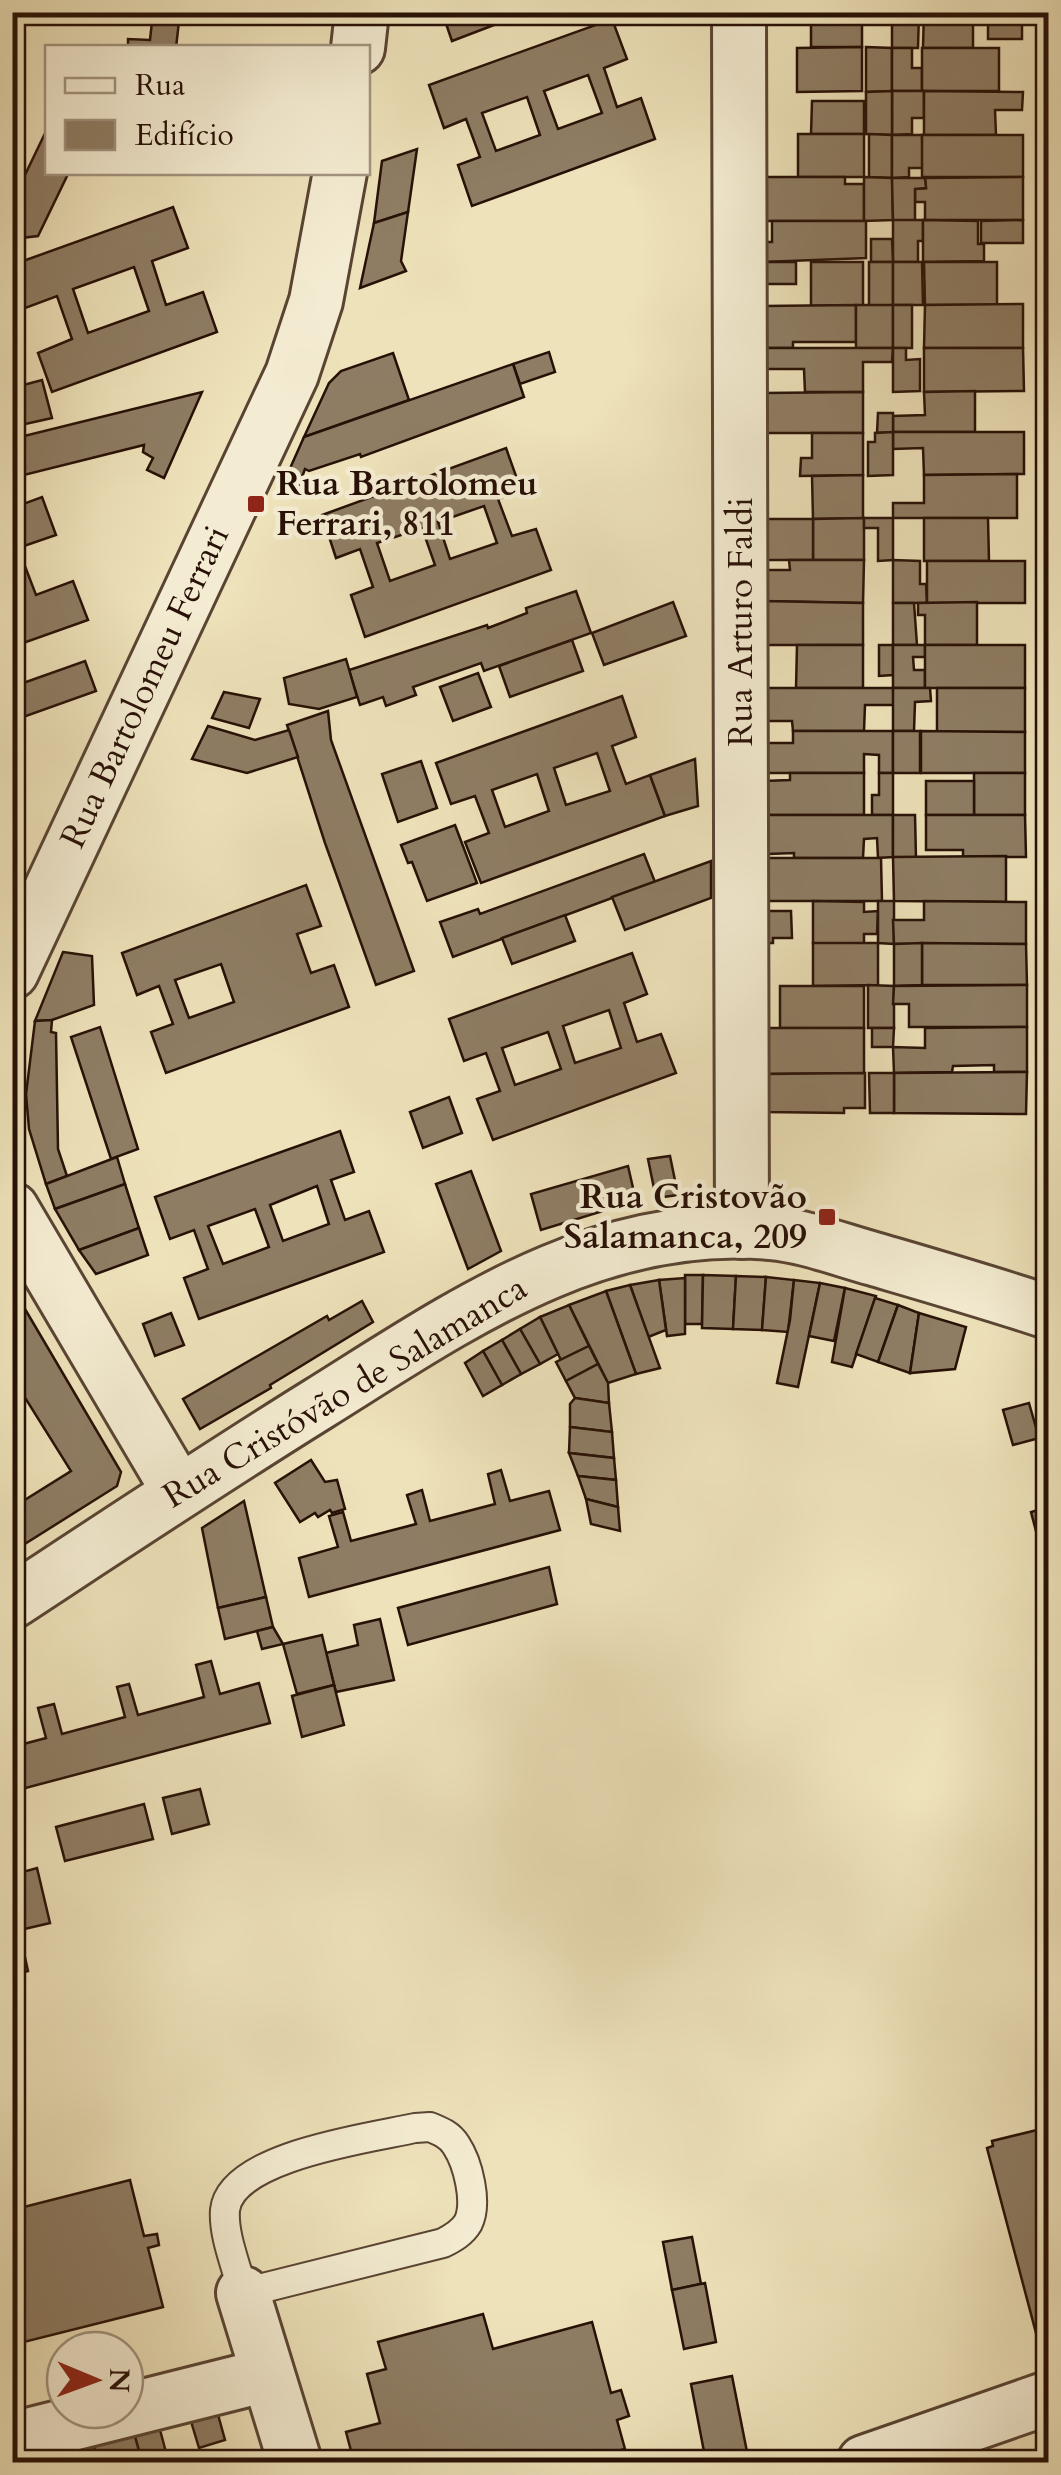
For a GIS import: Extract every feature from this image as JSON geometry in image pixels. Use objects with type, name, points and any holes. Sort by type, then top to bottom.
[{"type":"street","points":[[358,45],[362,12]]},
{"type":"street","name":"Rua Arturo Faldi","points":[[739,12],[742,1232]]},
{"type":"street","name":"Rua Bartolomeu Ferrari","points":[[12,972],[292,374],[316,301],[339,175]]},
{"type":"street","points":[[12,1209],[179,1492]]},
{"type":"street","name":"Rua Cristóvão de Salamanca","points":[[12,1602],[477,1305],[556,1267],[622,1246],[696,1233],[773,1233],[824,1244],[1048,1312]]},
{"type":"street","points":[[243,2293],[296,2462]]},
{"type":"street","points":[[12,2439],[267,2375]]},
{"type":"street","points":[[864,2462],[1048,2398]]},
{"type":"lane","points":[[430,2127],[455,2142],[472,2194],[472,2210],[457,2236],[243,2293],[225,2208],[246,2176],[270,2163],[414,2128],[430,2127]]},
{"type":"building","points":[[153,12],[180,12],[176,45],[128,45],[128,39],[150,40]]},
{"type":"building","points":[[442,12],[528,12],[452,41]]},
{"type":"building","points":[[811,12],[862,12],[862,47],[811,47]]},
{"type":"building","points":[[892,12],[919,12],[918,48],[892,48]]},
{"type":"building","points":[[924,12],[973,12],[973,48],[923,48]]},
{"type":"building","points":[[988,12],[1022,12],[1022,39],[988,39]]},
{"type":"building","points":[[612,19],[627,59],[604,68],[617,107],[641,98],[655,139],[472,206],[458,165],[480,157],[466,119],[444,128],[429,85]],"holes":[[[588,75],[602,113],[558,129],[544,91]],[[527,97],[540,135],[496,151],[482,113]]]},
{"type":"building","points":[[862,47],[862,91],[797,92],[797,48]]},
{"type":"building","points":[[866,47],[892,48],[892,91],[866,92]]},
{"type":"building","points":[[892,48],[912,48],[912,68],[922,68],[922,91],[892,91]]},
{"type":"building","points":[[922,48],[999,48],[999,91],[922,91]]},
{"type":"building","points":[[892,91],[924,91],[924,118],[912,118],[912,134],[892,135]]},
{"type":"building","points":[[892,91],[892,135],[866,134],[866,92]]},
{"type":"building","points":[[924,91],[1023,92],[1022,110],[995,110],[996,135],[924,135]]},
{"type":"building","points":[[812,101],[864,101],[864,134],[811,134]]},
{"type":"building","points":[[45,133],[45,175],[68,175],[38,236],[12,239],[12,202]]},
{"type":"building","points":[[798,134],[864,134],[864,177],[798,177]]},
{"type":"building","points":[[869,134],[892,135],[892,178],[869,177]]},
{"type":"building","points":[[892,135],[922,135],[923,168],[909,168],[909,177],[892,178]]},
{"type":"building","points":[[922,135],[1023,135],[1023,177],[922,177]]},
{"type":"building","points":[[417,149],[408,212],[374,223],[382,161]]},
{"type":"building","points":[[762,177],[845,177],[845,184],[864,184],[864,221],[762,221]]},
{"type":"building","points":[[864,177],[892,178],[893,220],[864,221]]},
{"type":"building","points":[[1023,177],[1023,220],[925,220],[925,202],[915,202],[915,189],[926,188],[925,178]]},
{"type":"building","points":[[892,178],[925,178],[926,188],[915,189],[915,221],[893,220]]},
{"type":"building","points":[[173,207],[188,248],[152,261],[166,305],[203,292],[217,332],[52,392],[38,353],[72,339],[57,296],[20,310],[12,288],[12,265]],"holes":[[[134,267],[149,311],[88,333],[73,289]]]},
{"type":"building","points":[[408,212],[401,261],[406,271],[360,288],[374,223]]},
{"type":"building","points":[[893,220],[923,220],[918,262],[893,262]]},
{"type":"building","points":[[923,220],[978,221],[978,244],[984,244],[984,261],[923,262]]},
{"type":"building","points":[[1023,220],[1023,243],[981,243],[981,221]]},
{"type":"building","points":[[772,221],[866,221],[866,258],[763,262],[762,242],[772,242]]},
{"type":"building","points":[[871,239],[892,239],[893,262],[871,262]]},
{"type":"building","points":[[763,262],[796,262],[796,284],[762,284]]},
{"type":"building","points":[[811,262],[863,262],[863,306],[811,306]]},
{"type":"building","points":[[869,262],[893,262],[893,305],[869,306]]},
{"type":"building","points":[[893,262],[922,262],[923,305],[893,305]]},
{"type":"building","points":[[924,262],[997,262],[997,305],[925,305]]},
{"type":"building","points":[[1023,304],[1023,348],[924,348],[925,305]]},
{"type":"building","points":[[856,305],[856,342],[793,342],[793,348],[763,348],[763,306]]},
{"type":"building","points":[[856,305],[893,305],[893,348],[856,348]]},
{"type":"building","points":[[893,305],[912,305],[912,348],[893,348]]},
{"type":"building","points":[[763,348],[893,348],[892,362],[863,362],[863,392],[805,392],[804,369],[763,369]]},
{"type":"building","points":[[893,348],[906,348],[906,360],[920,359],[920,391],[893,392]]},
{"type":"building","points":[[924,348],[1023,348],[1024,391],[924,392]]},
{"type":"building","points":[[549,352],[555,372],[520,384],[513,364]]},
{"type":"building","points":[[393,353],[409,400],[304,437],[329,383],[341,371]]},
{"type":"building","points":[[513,364],[524,397],[361,457],[360,454],[305,469],[297,490],[283,484],[304,437]]},
{"type":"building","points":[[42,380],[52,418],[12,427],[12,388]]},
{"type":"building","points":[[975,391],[975,432],[893,432],[893,416],[925,415],[924,392]]},
{"type":"building","points":[[202,392],[164,478],[147,470],[153,458],[143,452],[144,445],[12,478],[12,439]]},
{"type":"building","points":[[863,392],[863,433],[763,433],[763,393]]},
{"type":"building","points":[[878,413],[893,413],[893,432],[877,433]]},
{"type":"building","points":[[893,432],[1024,432],[1024,474],[924,475],[923,448],[893,449]]},
{"type":"building","points":[[893,432],[893,475],[868,476],[868,442],[875,442],[875,433]]},
{"type":"building","points":[[812,433],[863,433],[863,475],[800,476],[801,458],[812,458]]},
{"type":"building","points":[[506,448],[521,490],[498,499],[512,536],[536,529],[551,570],[365,637],[351,595],[373,587],[360,549],[336,558],[322,515]],"holes":[[[484,506],[497,543],[450,559],[438,522]],[[422,528],[435,565],[390,581],[377,543]]]},
{"type":"building","points":[[1017,474],[1017,518],[893,518],[893,503],[924,503],[924,475]]},
{"type":"building","points":[[863,475],[863,518],[813,519],[812,476]]},
{"type":"building","points":[[42,497],[56,535],[18,548],[36,595],[73,581],[88,620],[12,647],[12,602],[20,599],[12,577],[12,508]]},
{"type":"building","points":[[864,518],[864,560],[813,560],[813,519]]},
{"type":"building","points":[[864,518],[893,518],[893,560],[878,561],[878,528],[864,528]]},
{"type":"building","points":[[924,518],[988,518],[989,561],[924,561]]},
{"type":"building","points":[[763,519],[813,519],[813,560],[763,560]]},
{"type":"building","points":[[789,560],[864,560],[863,603],[763,601],[763,570],[790,570]]},
{"type":"building","points":[[893,560],[920,561],[920,584],[926,584],[927,603],[893,603]]},
{"type":"building","points":[[927,561],[1025,561],[1025,603],[927,603]]},
{"type":"building","points":[[576,591],[591,633],[484,671],[481,663],[413,687],[416,695],[386,706],[383,697],[360,705],[349,670],[487,625],[488,628],[527,613],[526,608]]},
{"type":"building","points":[[763,601],[863,603],[863,645],[759,645]]},
{"type":"building","points":[[673,602],[686,636],[604,665],[592,633]]},
{"type":"building","points":[[977,602],[977,645],[925,645],[925,615],[918,615],[918,603]]},
{"type":"building","points":[[893,603],[914,603],[917,645],[893,645]]},
{"type":"building","points":[[572,640],[583,671],[510,697],[499,666]]},
{"type":"building","points":[[797,645],[863,645],[863,688],[796,688]]},
{"type":"building","points":[[879,645],[893,645],[893,675],[879,676]]},
{"type":"building","points":[[893,645],[925,645],[925,657],[913,657],[914,670],[925,670],[925,688],[893,688]]},
{"type":"building","points":[[925,645],[1025,645],[1025,688],[925,688]]},
{"type":"building","points":[[346,659],[357,697],[319,709],[289,704],[284,678]]},
{"type":"building","points":[[85,661],[96,691],[12,721],[12,687]]},
{"type":"building","points":[[478,673],[491,707],[453,721],[440,687]]},
{"type":"building","points":[[763,688],[893,688],[894,705],[865,705],[864,731],[793,731],[792,721],[763,721]]},
{"type":"building","points":[[893,688],[930,688],[931,701],[915,702],[914,731],[893,731]]},
{"type":"building","points":[[937,688],[1025,688],[1025,732],[937,732]]},
{"type":"building","points":[[224,692],[260,699],[249,728],[212,718]]},
{"type":"building","points":[[622,696],[636,737],[612,746],[626,784],[650,775],[665,816],[481,883],[465,842],[489,833],[475,796],[451,804],[436,763]],"holes":[[[597,753],[610,791],[566,805],[554,768]],[[537,774],[549,811],[505,827],[492,790]]]},
{"type":"building","points":[[328,711],[331,740],[414,971],[376,985],[287,725]]},
{"type":"building","points":[[208,726],[255,740],[289,730],[298,757],[247,773],[192,759]]},
{"type":"building","points":[[793,731],[893,731],[893,773],[879,773],[879,755],[864,754],[864,773],[764,773],[764,743],[793,743]]},
{"type":"building","points":[[893,731],[920,731],[920,773],[893,773]]},
{"type":"building","points":[[921,731],[1025,732],[1025,773],[921,773]]},
{"type":"building","points":[[695,759],[698,806],[665,816],[650,775]]},
{"type":"building","points":[[421,761],[437,808],[398,822],[382,774]]},
{"type":"building","points":[[790,773],[864,773],[864,815],[764,815],[764,781],[790,780]]},
{"type":"building","points":[[879,773],[893,773],[893,815],[872,815],[872,795],[879,795]]},
{"type":"building","points":[[974,773],[1025,773],[1025,815],[974,815]]},
{"type":"building","points":[[926,781],[974,781],[974,815],[926,815]]},
{"type":"building","points":[[764,815],[893,815],[893,857],[878,858],[877,838],[864,839],[863,858],[794,858],[794,853],[768,854],[764,858]]},
{"type":"building","points":[[893,815],[915,815],[916,858],[893,857]]},
{"type":"building","points":[[926,815],[1025,815],[1026,857],[963,857],[963,850],[926,850]]},
{"type":"building","points":[[455,825],[477,883],[427,901],[401,845]]},
{"type":"building","points":[[644,854],[655,882],[453,957],[440,922],[478,909],[480,914]]},
{"type":"building","points":[[1006,856],[1006,902],[894,901],[893,857]]},
{"type":"building","points":[[764,858],[881,858],[882,901],[765,901]]},
{"type":"building","points":[[711,861],[711,898],[625,930],[612,897]]},
{"type":"building","points":[[306,885],[321,926],[297,934],[311,973],[334,965],[349,1007],[166,1073],[151,1032],[173,1024],[159,986],[137,995],[122,953]],"holes":[[[221,964],[234,1002],[189,1018],[175,980]]]},
{"type":"building","points":[[813,901],[864,902],[864,912],[878,911],[877,934],[864,934],[864,944],[813,943]]},
{"type":"building","points":[[878,901],[894,901],[894,944],[878,943]]},
{"type":"building","points":[[924,901],[1026,902],[1026,944],[894,944],[893,920],[924,920]]},
{"type":"building","points":[[764,911],[791,911],[792,938],[773,938],[773,943],[765,943]]},
{"type":"building","points":[[565,915],[575,941],[512,964],[502,938]]},
{"type":"building","points":[[813,943],[878,943],[878,985],[813,986]]},
{"type":"building","points":[[922,943],[1026,944],[1027,985],[922,985]]},
{"type":"building","points":[[922,943],[922,985],[894,986],[894,944]]},
{"type":"building","points":[[63,952],[92,956],[94,1005],[52,1020],[35,1021]]},
{"type":"building","points":[[632,953],[647,994],[624,1003],[637,1042],[661,1034],[676,1073],[493,1140],[477,1099],[500,1091],[486,1053],[464,1061],[449,1019]],"holes":[[[609,1010],[621,1048],[575,1063],[563,1026]],[[548,1032],[561,1069],[515,1085],[502,1048]]]},
{"type":"building","points":[[868,985],[894,986],[894,1028],[868,1028]]},
{"type":"building","points":[[1027,985],[1027,1027],[909,1027],[909,1004],[893,1004],[894,986]]},
{"type":"building","points":[[780,986],[864,986],[864,1028],[780,1028]]},
{"type":"building","points":[[52,1020],[51,1032],[56,1033],[58,1149],[67,1176],[46,1184],[29,1129],[26,1094],[35,1021]]},
{"type":"building","points":[[100,1027],[138,1149],[111,1159],[71,1037]]},
{"type":"building","points":[[1027,1027],[1027,1072],[994,1072],[994,1065],[953,1066],[952,1072],[894,1073],[893,1047],[925,1048],[925,1028]]},
{"type":"building","points":[[765,1028],[864,1028],[864,1073],[766,1074]]},
{"type":"building","points":[[872,1028],[894,1028],[893,1047],[872,1047]]},
{"type":"building","points":[[1027,1072],[1026,1114],[894,1113],[894,1073]]},
{"type":"building","points":[[865,1073],[865,1108],[844,1108],[844,1113],[766,1112],[766,1074]]},
{"type":"building","points":[[869,1073],[894,1073],[894,1113],[870,1113]]},
{"type":"building","points":[[449,1097],[462,1133],[423,1148],[410,1112]]},
{"type":"building","points":[[340,1131],[354,1172],[331,1180],[345,1220],[369,1211],[384,1252],[199,1319],[184,1278],[208,1269],[194,1230],[170,1239],[155,1197]],"holes":[[[317,1186],[329,1224],[283,1241],[270,1205]],[[255,1209],[269,1247],[223,1264],[208,1226]]]},
{"type":"building","points":[[670,1156],[678,1195],[656,1198],[648,1159]]},
{"type":"building","points":[[117,1157],[125,1184],[55,1209],[46,1184]]},
{"type":"building","points":[[628,1166],[636,1201],[541,1230],[531,1194]]},
{"type":"building","points":[[471,1171],[501,1251],[468,1269],[436,1184]]},
{"type":"building","points":[[125,1184],[139,1228],[79,1250],[55,1209]]},
{"type":"building","points":[[139,1228],[148,1255],[96,1274],[79,1250]]},
{"type":"building","points":[[685,1275],[703,1275],[702,1324],[685,1324]]},
{"type":"building","points":[[703,1275],[736,1276],[733,1329],[702,1328]]},
{"type":"building","points":[[736,1276],[766,1277],[762,1330],[733,1329]]},
{"type":"building","points":[[766,1277],[794,1280],[788,1332],[762,1330]]},
{"type":"building","points":[[685,1278],[685,1334],[667,1336],[659,1280]]},
{"type":"building","points":[[659,1280],[666,1330],[648,1337],[630,1285]]},
{"type":"building","points":[[794,1280],[820,1283],[798,1387],[777,1383]]},
{"type":"building","points":[[820,1283],[845,1288],[834,1341],[809,1336]]},
{"type":"building","points":[[630,1285],[660,1368],[636,1374],[606,1291]]},
{"type":"building","points":[[12,1287],[121,1472],[117,1486],[12,1552],[12,1508],[71,1471],[12,1377]]},
{"type":"building","points":[[845,1288],[876,1296],[852,1367],[832,1362]]},
{"type":"building","points":[[606,1291],[636,1374],[608,1383],[569,1305]]},
{"type":"building","points":[[875,1298],[898,1305],[878,1362],[856,1354]]},
{"type":"building","points":[[362,1301],[373,1322],[200,1429],[183,1399],[327,1316],[329,1320]]},
{"type":"building","points":[[569,1305],[589,1346],[561,1360],[540,1317]]},
{"type":"building","points":[[898,1305],[919,1313],[910,1373],[878,1362]]},
{"type":"building","points":[[171,1313],[184,1345],[155,1356],[143,1324]]},
{"type":"building","points":[[919,1313],[966,1327],[955,1369],[910,1373]]},
{"type":"building","points":[[540,1317],[558,1354],[540,1364],[520,1329]]},
{"type":"building","points":[[520,1329],[540,1364],[521,1374],[502,1340]]},
{"type":"building","points":[[502,1340],[521,1374],[502,1385],[483,1351]]},
{"type":"building","points":[[589,1346],[598,1364],[566,1381],[556,1362]]},
{"type":"building","points":[[483,1351],[502,1385],[483,1396],[465,1363]]},
{"type":"building","points":[[598,1364],[608,1383],[609,1403],[575,1398],[566,1381]]},
{"type":"building","points":[[575,1398],[609,1403],[612,1432],[570,1427],[570,1404]]},
{"type":"building","points":[[1029,1403],[1039,1438],[1013,1445],[1003,1410]]},
{"type":"building","points":[[570,1427],[612,1432],[614,1458],[569,1453]]},
{"type":"building","points":[[569,1453],[614,1458],[616,1480],[578,1476]]},
{"type":"building","points":[[311,1460],[325,1482],[337,1480],[345,1509],[332,1513],[330,1510],[318,1517],[315,1513],[300,1522],[275,1483]]},
{"type":"building","points":[[501,1470],[510,1501],[549,1491],[560,1530],[309,1597],[299,1558],[338,1547],[329,1516],[343,1512],[351,1541],[416,1524],[407,1495],[422,1490],[430,1521],[495,1504],[488,1474]]},
{"type":"building","points":[[578,1476],[616,1480],[618,1507],[586,1499]]},
{"type":"building","points":[[586,1499],[618,1507],[620,1531],[591,1524]]},
{"type":"building","points":[[244,1501],[266,1597],[218,1608],[202,1528]]},
{"type":"building","points":[[1048,1507],[1048,1577],[1031,1512]]},
{"type":"building","points":[[549,1567],[557,1604],[408,1645],[398,1608]]},
{"type":"building","points":[[266,1597],[273,1627],[225,1639],[218,1608]]},
{"type":"building","points":[[380,1619],[394,1680],[336,1692],[326,1653],[358,1645],[354,1625]]},
{"type":"building","points":[[273,1627],[283,1644],[262,1649],[257,1631]]},
{"type":"building","points":[[322,1635],[334,1685],[297,1694],[283,1644]]},
{"type":"building","points":[[211,1661],[220,1694],[259,1683],[270,1723],[18,1790],[12,1747],[46,1738],[38,1708],[54,1704],[62,1734],[125,1717],[117,1687],[129,1684],[138,1715],[204,1697],[196,1665]]},
{"type":"building","points":[[334,1685],[344,1725],[302,1737],[292,1696]]},
{"type":"building","points":[[200,1789],[209,1824],[172,1834],[163,1798]]},
{"type":"building","points":[[144,1804],[153,1839],[65,1861],[56,1827]]},
{"type":"building","points":[[37,1868],[50,1923],[16,1931],[12,1875]]},
{"type":"building","points":[[20,1934],[28,1971],[12,1975],[12,1936]]},
{"type":"building","points":[[1041,2129],[1048,2158],[1048,2330],[1036,2333],[987,2148],[993,2146],[992,2141]]},
{"type":"building","points":[[130,2180],[144,2236],[157,2234],[159,2245],[148,2248],[163,2307],[72,2330],[45,2330],[45,2337],[12,2345],[12,2210]]},
{"type":"building","points":[[692,2237],[701,2284],[672,2290],[663,2242]]},
{"type":"building","points":[[705,2283],[716,2342],[684,2349],[672,2290]]},
{"type":"building","points":[[483,2314],[493,2349],[592,2322],[611,2393],[621,2390],[629,2416],[617,2420],[625,2449],[606,2454],[608,2462],[417,2462],[415,2456],[390,2462],[354,2462],[346,2432],[380,2423],[367,2374],[386,2369],[378,2342]]},
{"type":"building","points":[[732,2376],[749,2462],[706,2462],[691,2384]]},
{"type":"building","points":[[217,2411],[225,2440],[199,2448],[190,2418]]},
{"type":"building","points":[[159,2426],[167,2456],[142,2462],[134,2433]]},
{"type":"building","points":[[134,2433],[142,2462],[98,2462],[93,2444]]},
{"type":"building","points":[[93,2444],[98,2462],[55,2462],[53,2455]]},
{"type":"place","name":"Rua Bartolomeu Ferrari, 811","points":[[256,504]]},
{"type":"place","name":"Rua Cristovão Salamanca, 209","points":[[827,1217]]}]
